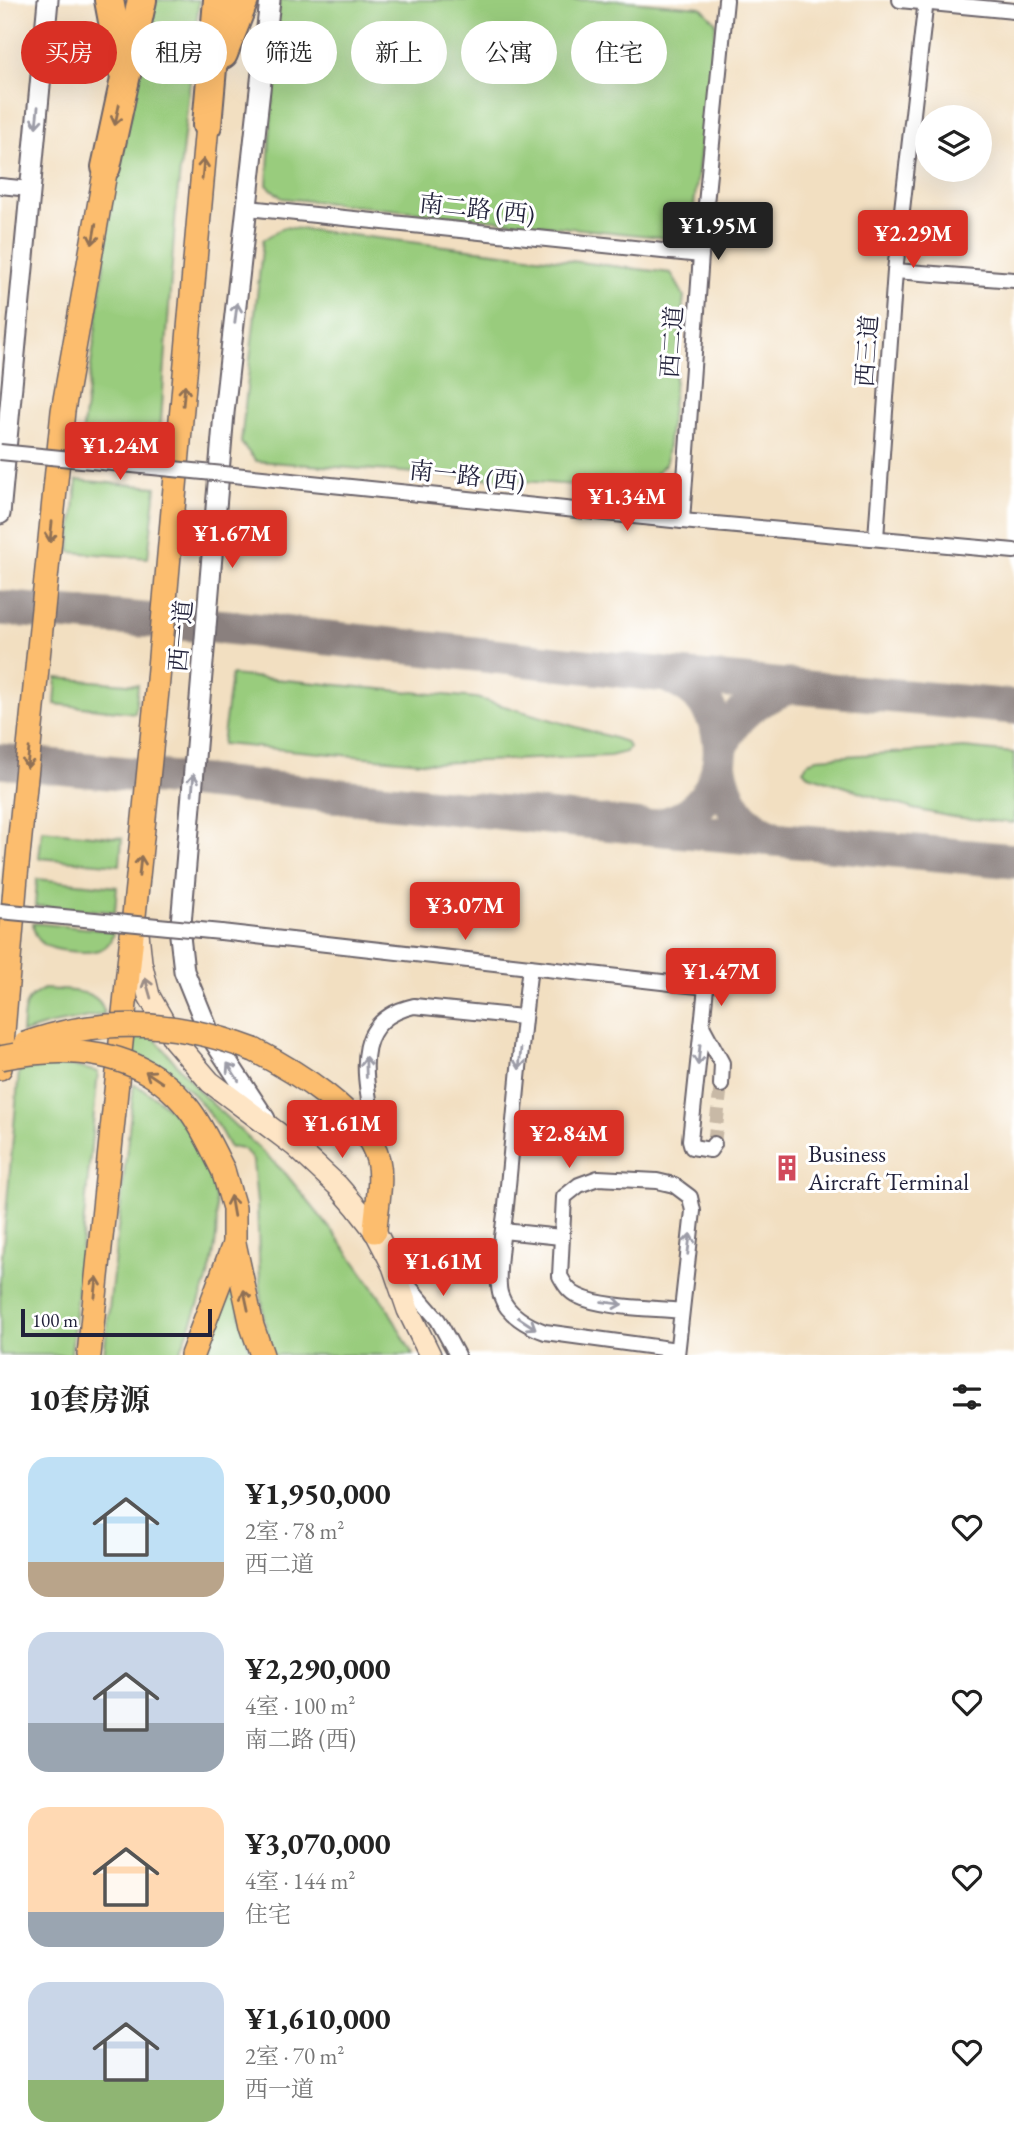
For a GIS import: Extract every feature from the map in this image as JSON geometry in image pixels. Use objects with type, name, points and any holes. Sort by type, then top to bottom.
[{"type":"highway","points":[[109,0],[124,82]]},
{"type":"highway","points":[[106,167],[142,0]]},
{"type":"highway","points":[[207,125],[218,0]]},
{"type":"highway","points":[[210,86],[244,0]]},
{"type":"main road","points":[[89,1355],[136,906],[207,125]]},
{"type":"main road","points":[[0,1068],[16,876],[63,411],[106,167]]},
{"type":"main road","points":[[0,922],[16,876]]},
{"type":"main road","points":[[136,906],[141,962],[149,996],[174,1040],[211,1082],[317,1165],[351,1200],[375,1231],[393,1266],[408,1310],[430,1355]]},
{"type":"main road","points":[[0,1056],[40,1038],[67,1031],[121,1025],[162,1026],[202,1033],[254,1050],[287,1067],[315,1086],[339,1106],[367,1138],[377,1159],[379,1176],[375,1231]]},
{"type":"main road","points":[[0,1056],[69,1050],[114,1056],[137,1066],[164,1084],[187,1107],[205,1134],[223,1170],[234,1208],[234,1243],[252,1326],[262,1355]]},
{"type":"main road","points":[[191,1355],[234,1243]]},
{"type":"street","points":[[0,514],[48,0]]},
{"type":"street","name":"西一道","points":[[270,0],[224,413],[180,936],[184,971],[210,1035],[272,1128]]},
{"type":"street","name":"西二道","points":[[682,521],[701,255],[726,0]]},
{"type":"street","points":[[901,0],[1014,11]]},
{"type":"street","name":"西三道","points":[[876,538],[895,271],[925,1]]},
{"type":"street","points":[[0,186],[30,190]]},
{"type":"street","name":"南二路 (西)","points":[[248,208],[701,255]]},
{"type":"street","points":[[895,271],[1014,280]]},
{"type":"street","name":"南一路 (西)","points":[[0,452],[682,521],[1014,551]]},
{"type":"street","points":[[0,911],[221,932],[706,986],[690,1144],[695,1150],[706,1151],[714,1144]]},
{"type":"street","points":[[530,967],[503,1231],[500,1296],[511,1311],[529,1326],[545,1332],[677,1352],[693,1211],[690,1196],[682,1189],[657,1181],[598,1178],[585,1181],[564,1197],[560,1276],[566,1288],[577,1296],[592,1301],[681,1311]]},
{"type":"street","points":[[377,1159],[375,1125],[364,1067],[369,1039],[382,1022],[400,1010],[414,1006],[523,1017]]},
{"type":"street","points":[[702,1027],[722,1063],[721,1085]]},
{"type":"street","points":[[503,1231],[561,1237]]},
{"type":"street","points":[[393,1266],[438,1320],[457,1355]]},
{"type":"green space","points":[[156,0],[199,0],[197,21],[151,21]]},
{"type":"green space","points":[[279,0],[617,0],[701,7],[716,22],[692,222],[678,239],[282,198],[267,185],[274,84],[337,84],[337,21],[278,21]]},
{"type":"green space","points":[[137,84],[190,84],[176,207],[159,449],[81,443],[113,193]]},
{"type":"green space","points":[[284,227],[671,273],[684,296],[666,463],[640,490],[256,461],[241,443],[263,240]]},
{"type":"green space","points":[[77,480],[156,487],[148,558],[70,552]]},
{"type":"green space","points":[[231,675],[476,698],[611,737],[626,742],[629,747],[626,752],[610,756],[432,763],[222,744]]},
{"type":"green space","points":[[57,678],[138,685],[135,713],[55,704]]},
{"type":"green space","points":[[964,748],[1014,753],[1014,823],[952,817],[913,809],[809,775],[803,770],[817,758]]},
{"type":"green space","points":[[42,830],[122,838],[120,865],[39,858]]},
{"type":"green space","points":[[37,879],[117,887],[115,912],[35,906]]},
{"type":"green space","points":[[33,923],[113,931],[108,945],[103,948],[90,952],[68,951],[55,949],[40,941]]},
{"type":"green space","points":[[44,989],[89,995],[102,1005],[104,1014],[22,1033],[27,1002]]},
{"type":"green space","points":[[151,1034],[200,1092],[286,1174],[337,1237],[387,1307],[413,1355],[273,1355],[264,1319],[260,1283],[253,1161],[245,1150],[230,1148],[212,1118],[191,1092],[165,1070],[134,1054],[134,1035]]},
{"type":"green space","points":[[48,1065],[98,1072],[71,1355],[0,1355],[0,1279],[19,1071]]},
{"type":"green space","points":[[134,1084],[159,1100],[179,1119],[195,1141],[214,1190],[217,1217],[209,1274],[179,1355],[104,1355]]},
{"type":"green space","points":[[233,1287],[251,1355],[206,1355]]},
{"type":"taxiway","points":[[0,608],[227,627],[667,675],[1014,707]]},
{"type":"taxiway","points":[[654,827],[680,819],[696,808],[708,793],[720,760],[716,724],[707,707],[692,689],[667,675]]},
{"type":"taxiway","points":[[721,748],[732,726],[748,709],[791,686]]},
{"type":"taxiway","points":[[0,761],[653,828],[1014,861]]},
{"type":"taxiway","points":[[719,764],[725,789],[736,810],[752,826],[774,838]]},
{"type":"tunnel","points":[[714,1144],[721,1085]]},
{"type":"place","name":"Business Aircraft Terminal","points":[[787,1168]]}]
